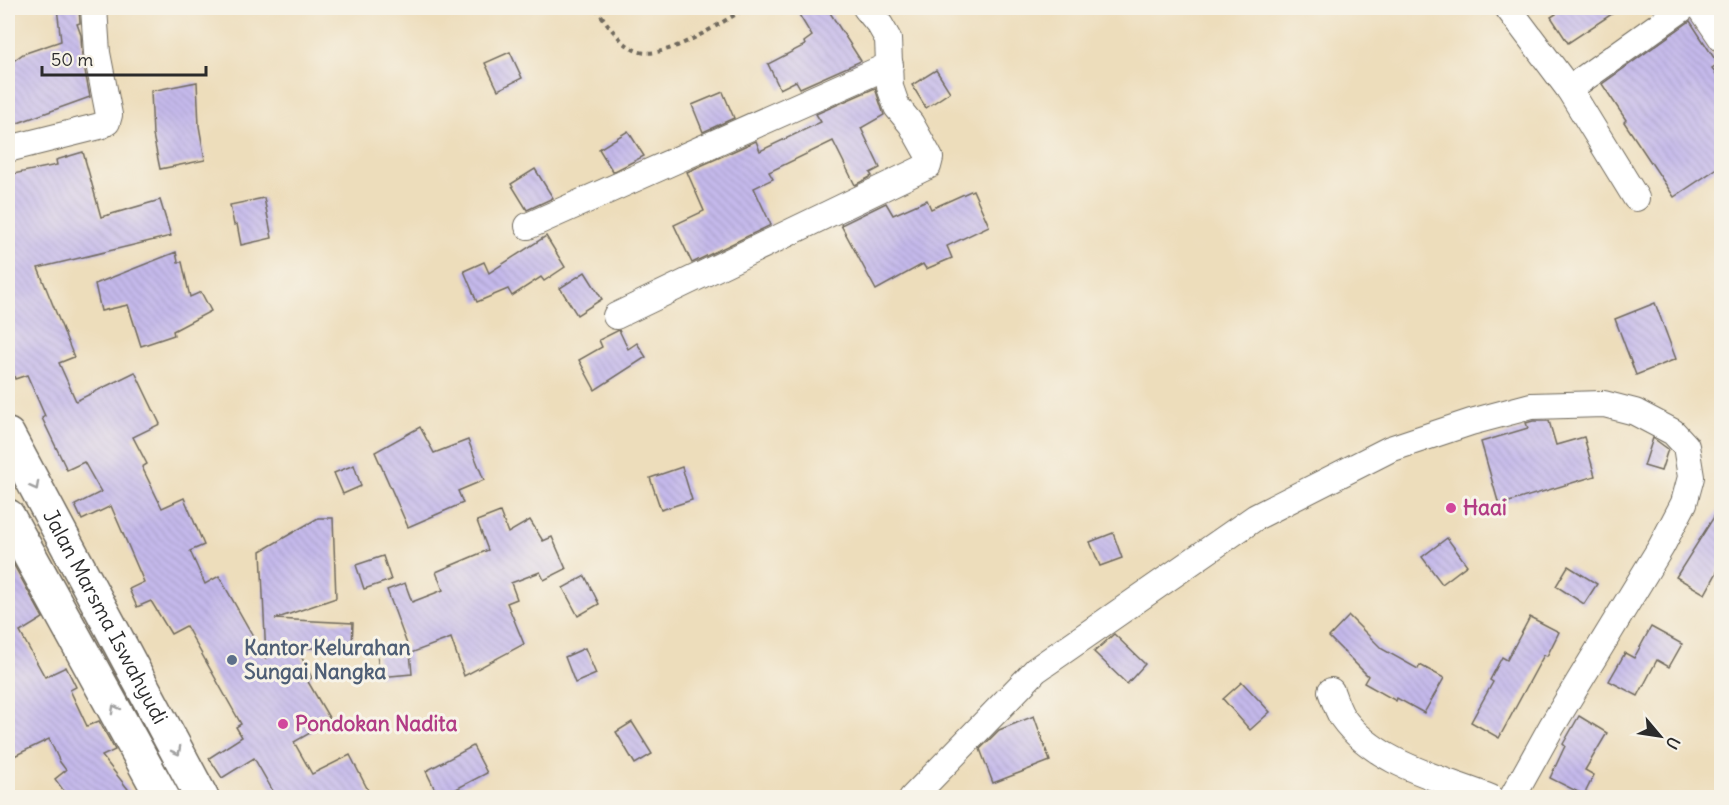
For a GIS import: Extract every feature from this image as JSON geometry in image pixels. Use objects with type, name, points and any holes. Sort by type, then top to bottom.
[{"type":"highway","name":"Jalan Marsma Iswahyudi","points":[[8,435],[202,798]]},
{"type":"highway","name":"Jalan Marsma Iswahyudi","points":[[8,516],[163,798]]},
{"type":"street","points":[[8,149],[100,126],[107,122],[110,115],[97,53],[94,8]]},
{"type":"street","points":[[616,316],[928,166],[930,158],[911,124],[897,107],[890,87],[888,39],[866,8]]},
{"type":"street","points":[[1508,8],[1569,90],[1636,198]]},
{"type":"street","points":[[1569,90],[1683,8]]},
{"type":"street","points":[[1701,8],[1722,39]]},
{"type":"street","points":[[528,226],[890,65]]},
{"type":"street","points":[[912,798],[1036,670],[1257,517],[1390,449],[1491,416],[1531,406],[1604,404],[1635,412],[1673,432],[1686,446],[1691,477],[1684,503],[1661,547],[1512,798]]},
{"type":"street","points":[[1331,691],[1342,716],[1360,736],[1380,752],[1409,767],[1491,798]]},
{"type":"path","points":[[596,8],[629,47],[639,52],[648,52],[684,44],[747,8]]},
{"type":"building","points":[[57,8],[79,8],[80,23],[77,24],[81,35],[82,56],[90,97],[15,124],[8,105],[8,65],[23,54],[61,41]]},
{"type":"building","points":[[795,8],[827,8],[861,61],[800,88],[796,81],[780,89],[768,64],[805,45],[804,42],[812,36]]},
{"type":"building","points":[[1552,8],[1621,8],[1568,43],[1551,17],[1556,14]]},
{"type":"building","points":[[1690,21],[1718,64],[1712,68],[1722,83],[1722,165],[1674,197],[1624,122],[1626,120],[1602,84]]},
{"type":"building","points":[[510,52],[522,78],[498,90],[485,63]]},
{"type":"building","points":[[936,70],[950,92],[926,108],[912,85]]},
{"type":"building","points":[[197,82],[199,126],[205,160],[160,169],[153,135],[151,91]]},
{"type":"building","points":[[875,88],[884,115],[861,128],[880,168],[870,173],[872,176],[855,185],[833,141],[769,172],[773,179],[754,188],[771,225],[692,263],[674,225],[704,211],[687,172],[756,141],[760,151],[821,122],[816,114]]},
{"type":"building","points":[[723,92],[734,118],[703,132],[692,105]]},
{"type":"building","points":[[628,131],[644,156],[613,172],[599,149]]},
{"type":"building","points":[[83,152],[101,217],[160,200],[171,236],[38,268],[74,357],[59,363],[76,401],[135,372],[160,424],[133,437],[147,464],[142,467],[162,508],[184,498],[204,545],[190,551],[205,584],[219,576],[266,659],[261,551],[318,518],[333,518],[336,598],[275,619],[353,623],[352,646],[324,644],[325,648],[297,648],[312,678],[307,680],[331,721],[294,742],[312,774],[350,755],[372,798],[277,798],[254,758],[222,778],[209,758],[242,737],[236,727],[241,724],[186,626],[171,634],[151,601],[137,607],[129,589],[144,582],[111,506],[82,520],[75,505],[101,492],[84,462],[67,470],[42,418],[45,416],[27,375],[15,379],[8,358],[8,175],[57,165],[56,160]]},
{"type":"building","points":[[535,169],[553,198],[527,210],[511,184]]},
{"type":"building","points":[[973,190],[989,226],[947,246],[952,258],[926,269],[923,264],[876,290],[841,225],[886,203],[893,215],[927,200],[931,209]]},
{"type":"building","points":[[264,198],[272,238],[241,245],[230,205]]},
{"type":"building","points":[[546,236],[565,267],[544,281],[541,277],[512,296],[508,289],[477,302],[464,271],[484,262],[489,273]]},
{"type":"building","points":[[176,252],[178,262],[182,262],[190,297],[201,292],[211,311],[173,331],[174,335],[141,346],[128,305],[101,311],[95,284]]},
{"type":"building","points":[[585,272],[602,299],[577,315],[560,288]]},
{"type":"building","points":[[1655,303],[1676,359],[1636,375],[1615,319]]},
{"type":"building","points":[[619,330],[628,349],[637,343],[646,357],[595,390],[579,360],[602,347],[599,340]]},
{"type":"building","points":[[1549,421],[1556,445],[1584,437],[1595,476],[1499,505],[1481,442],[1528,428],[1526,423]]},
{"type":"building","points":[[420,427],[434,453],[468,440],[484,480],[458,491],[463,503],[408,527],[375,452]]},
{"type":"building","points":[[1653,438],[1668,449],[1661,471],[1644,466]]},
{"type":"building","points":[[354,465],[361,486],[343,494],[334,473]]},
{"type":"building","points":[[682,467],[692,500],[661,510],[650,478]]},
{"type":"building","points":[[1722,504],[1722,563],[1705,594],[1676,577]]},
{"type":"building","points":[[500,512],[508,533],[530,520],[543,541],[552,537],[566,569],[544,580],[540,572],[511,583],[517,599],[507,603],[524,644],[464,676],[451,638],[410,652],[412,674],[379,677],[377,650],[408,647],[387,590],[405,583],[412,602],[443,590],[436,572],[488,550],[477,521]]},
{"type":"building","points":[[1113,533],[1122,558],[1100,566],[1090,542]]},
{"type":"building","points":[[1447,538],[1467,565],[1442,584],[1422,557]]},
{"type":"building","points":[[383,556],[391,580],[364,589],[356,565]]},
{"type":"building","points":[[11,560],[43,618],[20,632],[45,677],[66,667],[76,687],[70,690],[87,726],[99,721],[115,750],[102,756],[135,798],[69,798],[55,779],[66,770],[49,739],[8,759],[8,562]]},
{"type":"building","points":[[1568,566],[1597,584],[1584,604],[1556,586]]},
{"type":"building","points":[[585,576],[599,604],[578,616],[563,588]]},
{"type":"building","points":[[1349,616],[1382,649],[1418,669],[1420,665],[1444,678],[1424,713],[1364,683],[1368,676],[1329,637]]},
{"type":"building","points":[[1530,617],[1559,632],[1499,738],[1471,722],[1493,682],[1490,680],[1502,657],[1507,660]]},
{"type":"building","points":[[1651,627],[1682,644],[1669,667],[1657,660],[1638,696],[1609,681],[1625,653],[1634,658]]},
{"type":"building","points":[[1114,634],[1145,664],[1127,684],[1094,652]]},
{"type":"building","points":[[585,648],[596,674],[575,683],[565,657]]},
{"type":"building","points":[[1242,682],[1270,712],[1250,730],[1223,699]]},
{"type":"building","points":[[1034,716],[1050,761],[993,783],[980,749],[999,730]]},
{"type":"building","points":[[1579,716],[1607,733],[1585,770],[1594,775],[1584,795],[1550,778],[1565,746],[1563,744]]},
{"type":"building","points":[[632,722],[652,754],[635,764],[616,732]]},
{"type":"building","points":[[473,746],[487,773],[439,798],[426,771]]},
{"type":"place","name":"Haai","points":[[1451,508]]},
{"type":"place","name":"Kantor Kelurahan Sungai Nangka","points":[[232,660]]},
{"type":"place","name":"Pondokan Nadita","points":[[283,724]]}]
